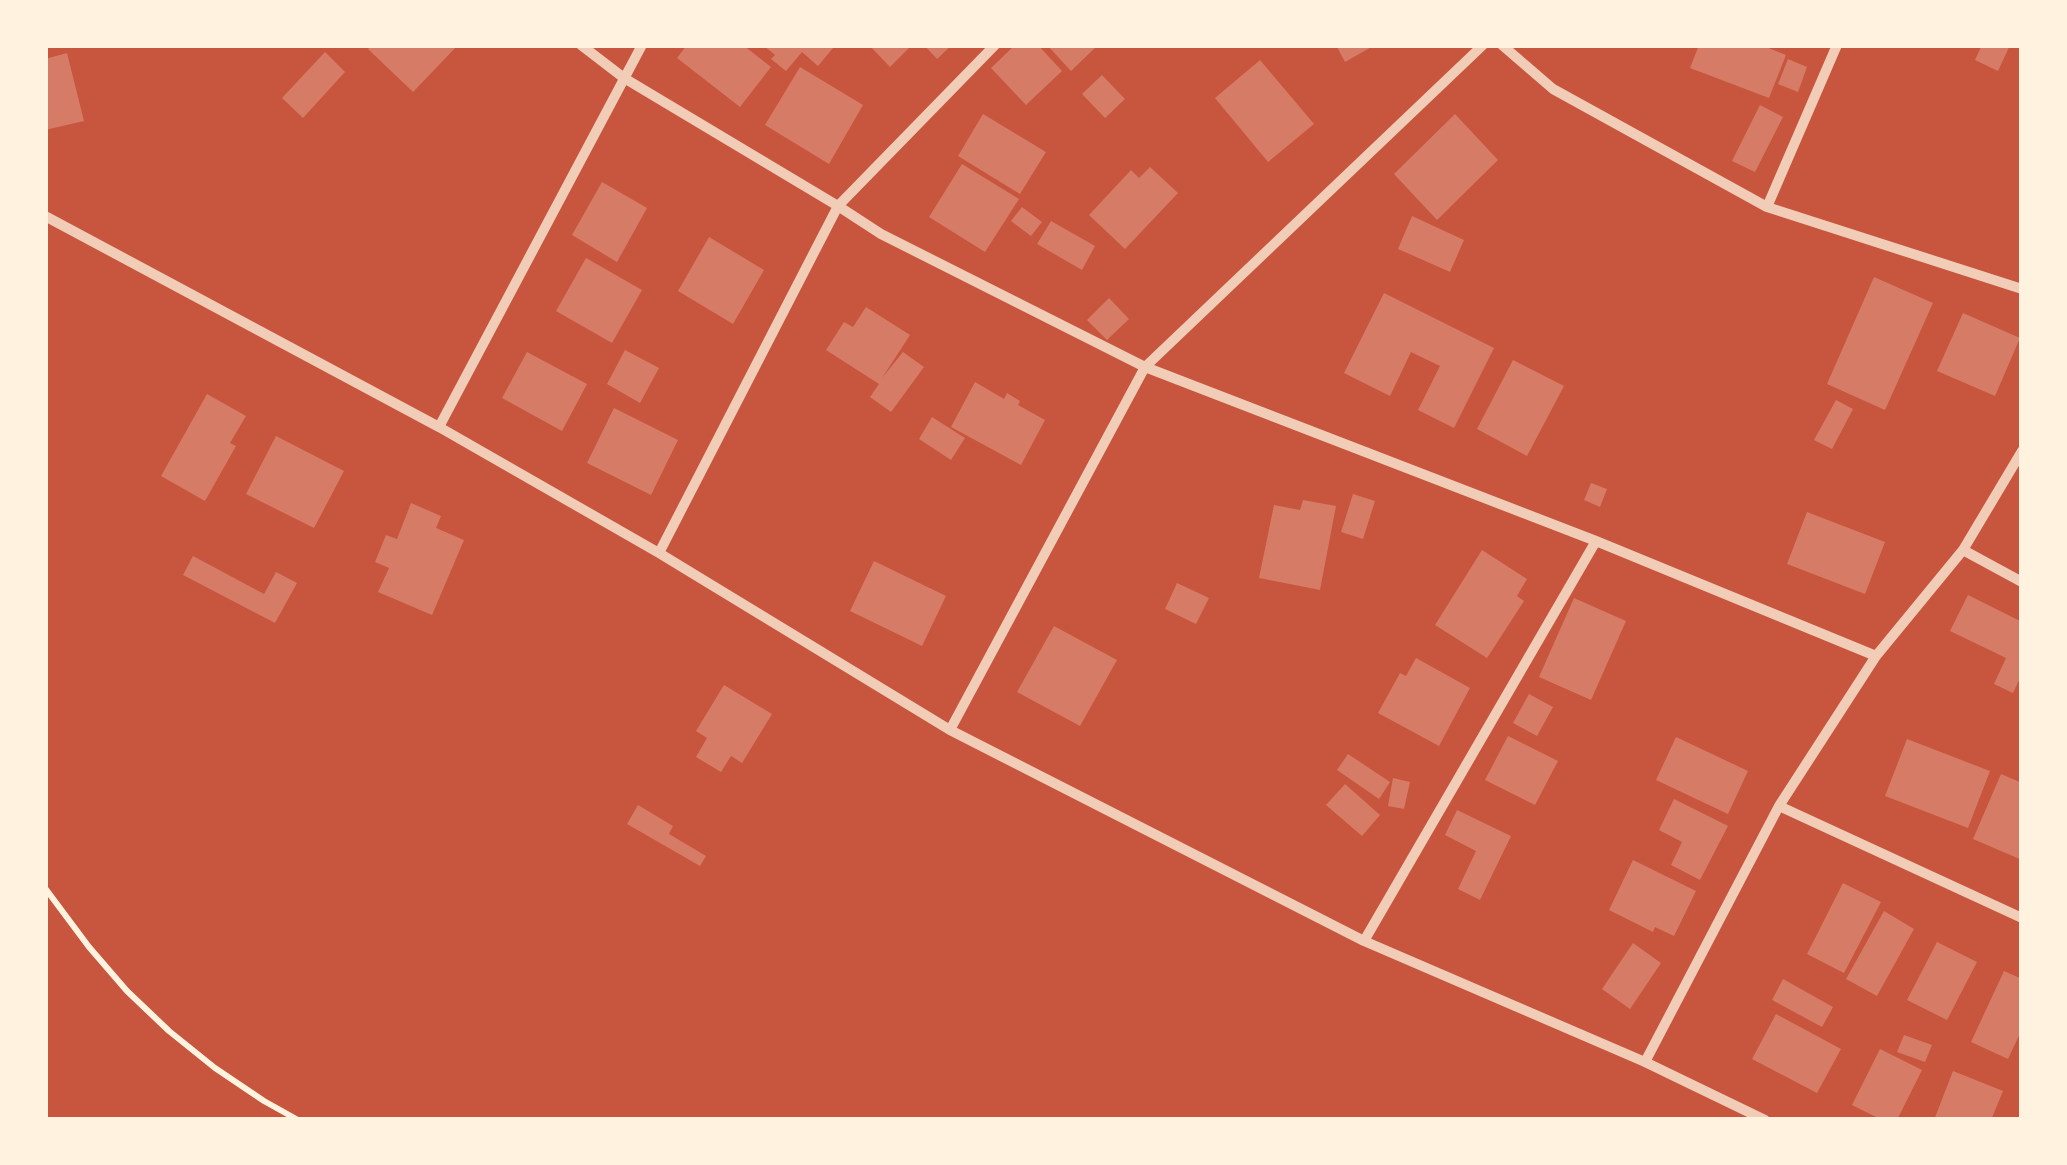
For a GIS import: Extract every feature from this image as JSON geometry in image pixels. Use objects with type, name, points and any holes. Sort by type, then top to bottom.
[{"type":"street","points":[[581,45],[624,78],[881,234],[1146,368],[1596,541],[1876,656]]},
{"type":"street","points":[[439,428],[642,45]]},
{"type":"street","points":[[659,553],[838,206],[995,45]]},
{"type":"street","points":[[950,730],[1146,368],[1482,45]]},
{"type":"street","points":[[1502,45],[1552,89],[1767,208],[2022,289]]},
{"type":"street","points":[[1767,208],[1836,45]]},
{"type":"street","points":[[45,216],[439,428],[659,553],[950,730],[1364,940],[1644,1062],[1765,1120]]},
{"type":"street","points":[[1644,1062],[1778,806],[1876,656],[1963,550],[2022,451]]},
{"type":"street","points":[[1364,940],[1596,541]]},
{"type":"street","points":[[1963,550],[2022,582]]},
{"type":"street","points":[[1778,806],[2022,918]]},
{"type":"path","points":[[45,888],[89,947],[169,1032],[215,1068],[298,1120]]},
{"type":"building","points":[[372,45],[458,45],[413,92],[368,49]]},
{"type":"building","points":[[687,45],[743,45],[771,67],[740,107],[677,58]]},
{"type":"building","points":[[763,45],[833,48],[818,66],[802,52],[786,71],[771,59],[775,55]]},
{"type":"building","points":[[869,45],[912,45],[890,67]]},
{"type":"building","points":[[924,45],[952,45],[937,59]]},
{"type":"building","points":[[1015,45],[1038,45],[1062,71],[1026,105],[991,68]]},
{"type":"building","points":[[1047,45],[1098,45],[1071,71]]},
{"type":"building","points":[[1336,45],[1375,45],[1345,62]]},
{"type":"building","points":[[1699,45],[1761,45],[1786,55],[1769,98],[1690,68]]},
{"type":"building","points":[[1982,45],[2010,45],[1998,71],[1975,60]]},
{"type":"building","points":[[325,52],[345,72],[303,118],[282,98]]},
{"type":"building","points":[[67,53],[84,121],[45,130],[45,59]]},
{"type":"building","points":[[1788,59],[1807,67],[1798,92],[1778,84]]},
{"type":"building","points":[[1260,60],[1314,124],[1268,162],[1215,98]]},
{"type":"building","points":[[800,67],[863,105],[829,164],[765,125]]},
{"type":"building","points":[[1102,75],[1125,99],[1105,118],[1082,94]]},
{"type":"building","points":[[1760,105],[1783,117],[1755,172],[1732,161]]},
{"type":"building","points":[[983,114],[1046,152],[1020,194],[958,156]]},
{"type":"building","points":[[1455,114],[1498,160],[1437,220],[1394,174]]},
{"type":"building","points":[[962,164],[1019,199],[985,252],[929,217]]},
{"type":"building","points":[[1150,167],[1178,193],[1125,249],[1089,215],[1131,170],[1139,178]]},
{"type":"building","points":[[602,182],[647,208],[617,262],[572,235]]},
{"type":"building","points":[[1022,207],[1042,222],[1031,236],[1011,221]]},
{"type":"building","points":[[1412,216],[1464,240],[1450,272],[1398,249]]},
{"type":"building","points":[[1051,221],[1095,246],[1082,270],[1037,244]]},
{"type":"building","points":[[709,237],[764,270],[733,324],[678,291]]},
{"type":"building","points":[[586,258],[642,290],[612,343],[556,311]]},
{"type":"building","points":[[1874,277],[1933,303],[1885,410],[1827,384]]},
{"type":"building","points":[[1384,293],[1494,348],[1454,428],[1418,410],[1440,366],[1411,352],[1390,396],[1344,373]]},
{"type":"building","points":[[1109,298],[1129,319],[1107,340],[1087,320]]},
{"type":"building","points":[[866,307],[910,335],[882,378],[903,352],[924,367],[891,412],[870,397],[879,384],[826,350],[844,322],[853,327]]},
{"type":"building","points":[[1963,313],[2020,338],[1995,396],[1937,371]]},
{"type":"building","points":[[625,350],[659,368],[640,403],[607,384]]},
{"type":"building","points":[[527,352],[587,384],[562,431],[502,398]]},
{"type":"building","points":[[1513,360],[1564,386],[1527,456],[1477,429]]},
{"type":"building","points":[[975,382],[1004,399],[1007,393],[1020,401],[1018,405],[1045,420],[1021,465],[951,427]]},
{"type":"building","points":[[207,394],[246,416],[230,443],[236,446],[205,501],[161,476]]},
{"type":"building","points":[[1836,400],[1853,409],[1832,449],[1814,440]]},
{"type":"building","points":[[614,408],[678,440],[651,495],[587,463]]},
{"type":"building","points":[[932,417],[965,438],[951,460],[919,439]]},
{"type":"building","points":[[276,436],[344,471],[314,528],[246,494]]},
{"type":"building","points":[[1591,483],[1607,489],[1600,507],[1584,500]]},
{"type":"building","points":[[1353,494],[1375,501],[1363,539],[1341,532]]},
{"type":"building","points":[[1303,500],[1336,506],[1320,590],[1259,578],[1274,505],[1300,510]]},
{"type":"building","points":[[411,503],[441,516],[436,528],[464,540],[432,615],[378,592],[389,568],[375,562],[386,535],[397,539]]},
{"type":"building","points":[[1807,512],[1885,542],[1865,594],[1787,564]]},
{"type":"building","points":[[1482,550],[1527,579],[1517,596],[1524,601],[1487,658],[1435,625]]},
{"type":"building","points":[[193,556],[264,594],[276,572],[297,583],[275,623],[183,575]]},
{"type":"building","points":[[874,561],[946,596],[922,646],[850,611]]},
{"type":"building","points":[[1177,583],[1209,598],[1196,624],[1165,609]]},
{"type":"building","points":[[1968,595],[2022,622],[2022,674],[2013,693],[1994,684],[2006,658],[1950,631]]},
{"type":"building","points":[[1574,598],[1626,621],[1591,700],[1539,677]]},
{"type":"building","points":[[1054,626],[1117,660],[1080,726],[1017,692]]},
{"type":"building","points":[[1416,658],[1470,688],[1439,746],[1378,713],[1400,673],[1406,676]]},
{"type":"building","points":[[724,685],[772,714],[742,763],[731,756],[721,772],[696,757],[707,738],[696,731]]},
{"type":"building","points":[[1529,694],[1553,707],[1537,736],[1513,723]]},
{"type":"building","points":[[1508,736],[1558,761],[1535,805],[1485,780]]},
{"type":"building","points":[[1676,737],[1748,771],[1728,814],[1656,780]]},
{"type":"building","points":[[1907,739],[1990,771],[1968,828],[1885,796]]},
{"type":"building","points":[[1348,754],[1390,782],[1379,799],[1337,770]]},
{"type":"building","points":[[2001,774],[2022,783],[2022,860],[1973,839]]},
{"type":"building","points":[[1393,778],[1410,782],[1404,809],[1388,806]]},
{"type":"building","points":[[1345,784],[1380,815],[1362,836],[1326,805]]},
{"type":"building","points":[[1674,799],[1728,826],[1700,880],[1671,865],[1682,842],[1659,830]]},
{"type":"building","points":[[638,805],[673,826],[669,834],[706,856],[700,866],[627,824]]},
{"type":"building","points":[[1457,810],[1511,836],[1480,900],[1458,889],[1476,851],[1445,835]]},
{"type":"building","points":[[1633,860],[1696,891],[1674,936],[1655,927],[1653,932],[1609,910]]},
{"type":"building","points":[[1843,883],[1881,902],[1844,973],[1807,954]]},
{"type":"building","points":[[1884,911],[1914,929],[1877,996],[1846,979]]},
{"type":"building","points":[[1937,942],[1977,962],[1947,1020],[1907,1000]]},
{"type":"building","points":[[1633,943],[1661,963],[1630,1009],[1602,989]]},
{"type":"building","points":[[2004,971],[2022,979],[2022,1029],[2008,1059],[1971,1042]]},
{"type":"building","points":[[1783,979],[1833,1007],[1822,1027],[1772,1000]]},
{"type":"building","points":[[1776,1014],[1841,1049],[1817,1093],[1752,1059]]},
{"type":"building","points":[[1904,1035],[1932,1045],[1925,1062],[1897,1052]]},
{"type":"building","points":[[1880,1049],[1922,1070],[1897,1120],[1882,1120],[1852,1105]]},
{"type":"building","points":[[1953,1071],[2003,1091],[1991,1120],[1934,1120]]}]
